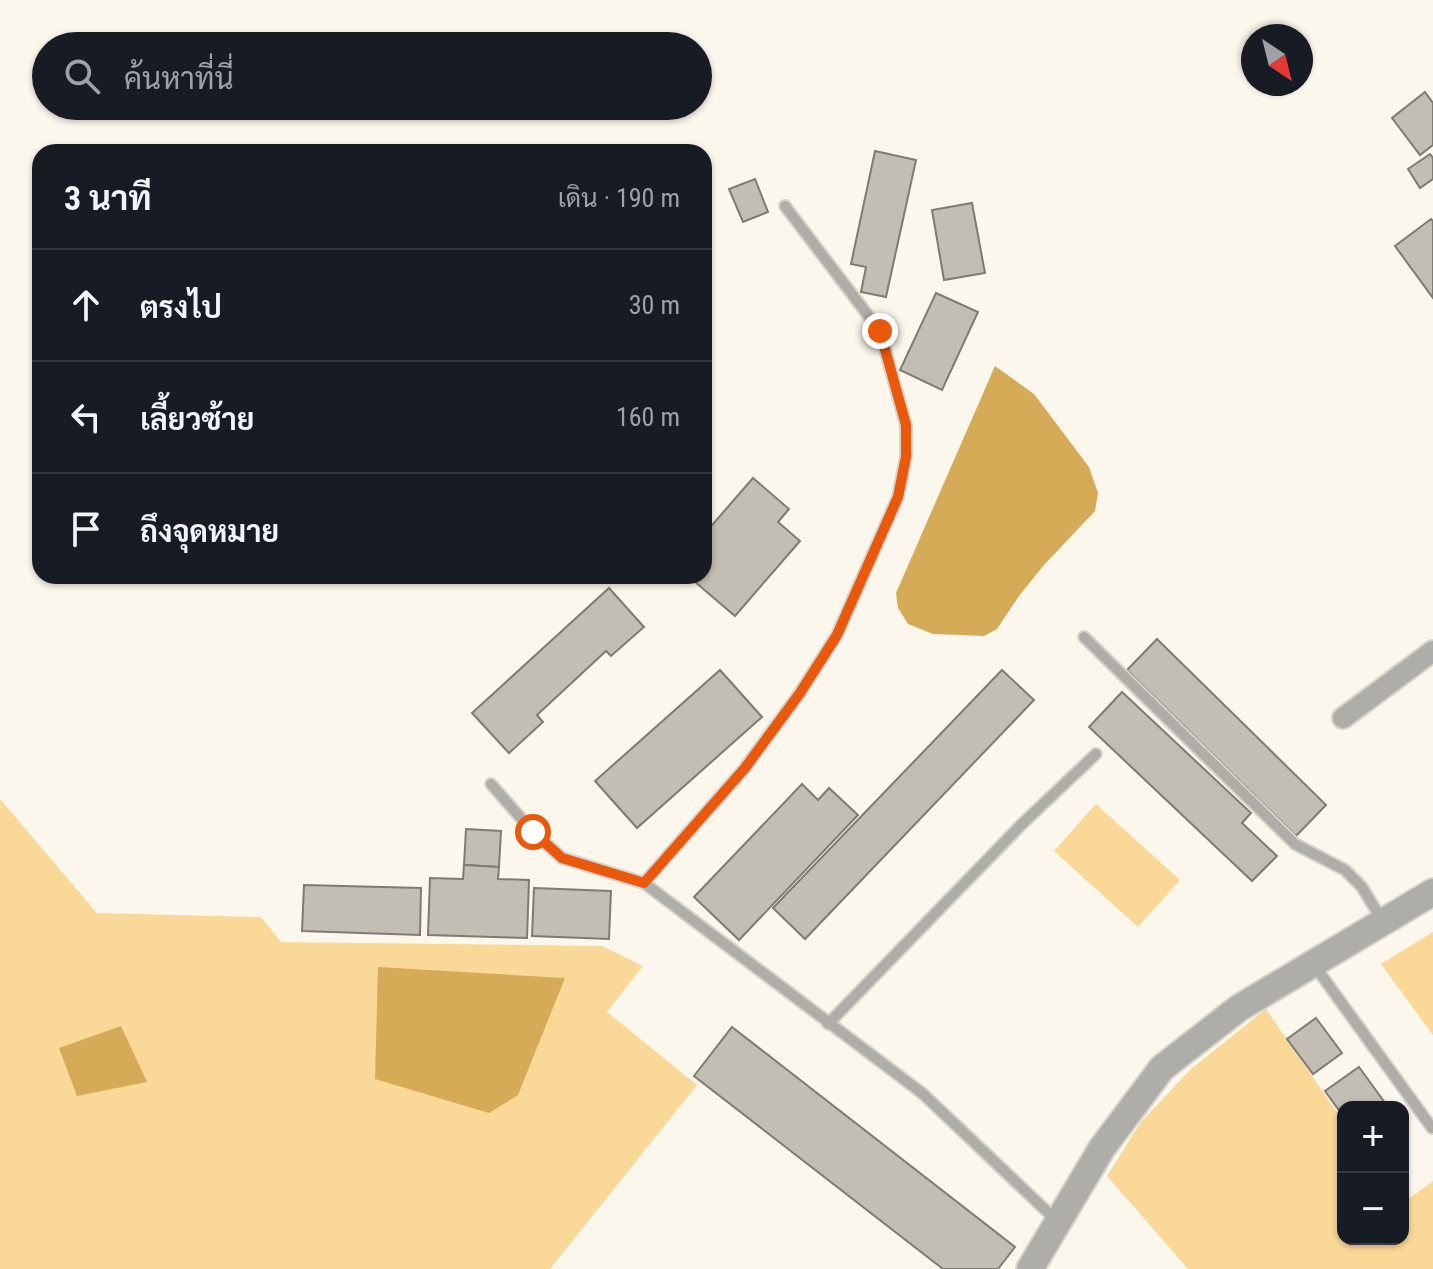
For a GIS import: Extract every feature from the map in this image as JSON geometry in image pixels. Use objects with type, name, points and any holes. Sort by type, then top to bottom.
[{"type":"street","points":[[1343,718],[1433,651]]},
{"type":"street","points":[[1030,1269],[1102,1148],[1162,1068],[1239,1008],[1433,892]]},
{"type":"lane","points":[[644,883],[745,768],[800,693],[837,635],[898,497],[906,457],[906,425],[880,331],[785,206]]},
{"type":"lane","points":[[1084,637],[1295,844],[1345,870],[1362,887],[1383,922]]},
{"type":"lane","points":[[828,1024],[1021,825],[1096,754]]},
{"type":"lane","points":[[491,784],[533,832],[562,858],[644,883],[922,1093],[1057,1222]]},
{"type":"lane","points":[[1313,964],[1432,1128]]},
{"type":"shaded area","points":[[995,366],[1034,394],[1089,467],[1098,493],[1095,511],[1044,565],[997,629],[984,636],[933,634],[908,624],[898,608],[896,593]]},
{"type":"shaded area","points":[[0,799],[97,913],[261,917],[281,942],[602,946],[643,966],[607,1012],[697,1085],[550,1269],[0,1269]]},
{"type":"shaded area","points":[[1096,804],[1180,880],[1138,927],[1054,851]]},
{"type":"shaded area","points":[[1433,932],[1433,1035],[1381,964]]},
{"type":"shaded area","points":[[378,967],[565,978],[518,1095],[489,1113],[375,1079]]},
{"type":"shaded area","points":[[1266,1009],[1337,1112],[1337,1245],[1409,1245],[1409,1199],[1433,1181],[1433,1269],[1188,1269],[1107,1176],[1141,1122],[1191,1069]]},
{"type":"shaded area","points":[[121,1026],[147,1082],[77,1096],[59,1048]]},
{"type":"building","points":[[1425,92],[1433,103],[1433,145],[1420,155],[1392,118]]},
{"type":"building","points":[[875,151],[916,160],[886,297],[861,292],[866,267],[851,264]]},
{"type":"building","points":[[1430,154],[1433,158],[1433,179],[1420,188],[1408,169]]},
{"type":"building","points":[[755,179],[768,212],[743,222],[729,189]]},
{"type":"building","points":[[972,203],[985,273],[944,280],[932,210]]},
{"type":"building","points":[[1431,219],[1433,221],[1433,298],[1395,246]]},
{"type":"building","points":[[936,293],[978,312],[942,390],[900,370]]},
{"type":"building","points":[[753,478],[789,509],[778,522],[800,541],[735,616],[697,584],[712,584],[712,525]]},
{"type":"building","points":[[609,588],[644,627],[611,656],[606,651],[537,715],[543,722],[509,753],[472,713]]},
{"type":"building","points":[[1157,639],[1326,805],[1296,836],[1127,670]]},
{"type":"building","points":[[720,670],[762,717],[637,828],[595,781]]},
{"type":"building","points":[[1002,670],[1034,700],[805,939],[773,908]]},
{"type":"building","points":[[1122,692],[1251,813],[1242,823],[1277,856],[1252,881],[1089,727]]},
{"type":"building","points":[[802,784],[818,800],[829,788],[858,815],[739,940],[694,897]]},
{"type":"building","points":[[466,829],[501,831],[499,867],[464,865]]},
{"type":"building","points":[[464,865],[499,867],[498,879],[529,880],[527,938],[428,935],[430,878],[463,879]]},
{"type":"building","points":[[304,885],[421,888],[420,935],[302,931]]},
{"type":"building","points":[[534,888],[611,891],[609,939],[532,936]]},
{"type":"building","points":[[1316,1018],[1342,1053],[1313,1074],[1287,1039]]},
{"type":"building","points":[[732,1027],[1015,1247],[998,1269],[943,1269],[694,1076]]},
{"type":"building","points":[[1359,1067],[1384,1101],[1337,1101],[1337,1108],[1325,1091]]},
{"type":"route","points":[[533,832],[562,858],[644,883],[745,768],[800,693],[837,635],[898,497],[906,457],[906,425],[880,331]]}]
